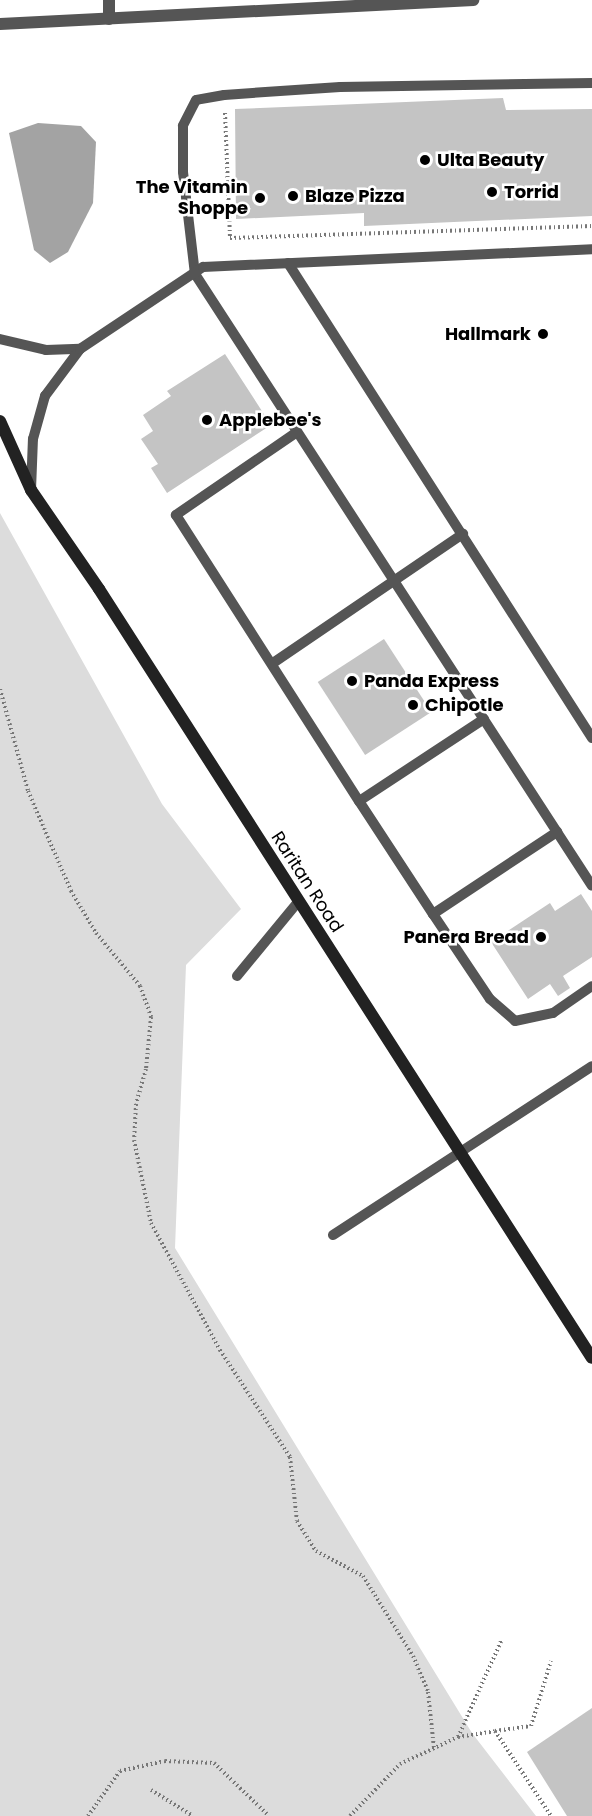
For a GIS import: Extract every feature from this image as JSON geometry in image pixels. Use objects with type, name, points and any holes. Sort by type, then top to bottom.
[{"type":"main road","name":"Raritan Road","points":[[0,421],[31,490],[99,589],[458,1153],[592,1358]]},
{"type":"street","points":[[109,0],[109,20]]},
{"type":"street","points":[[0,24],[473,0]]},
{"type":"lane","points":[[592,83],[351,87],[224,95],[196,100],[183,126],[183,172],[195,274],[592,886]]},
{"type":"lane","points":[[31,490],[33,439],[45,396],[80,349],[203,267],[592,249]]},
{"type":"lane","points":[[288,263],[592,738]]},
{"type":"lane","points":[[0,339],[46,350],[80,349]]},
{"type":"lane","points":[[297,432],[176,515],[273,663],[359,801],[490,999],[515,1021],[553,1012],[592,986]]},
{"type":"lane","points":[[273,663],[463,534]]},
{"type":"lane","points":[[359,801],[484,719]]},
{"type":"lane","points":[[433,914],[557,832]]},
{"type":"lane","points":[[237,976],[298,902]]},
{"type":"lane","points":[[333,1235],[592,1066]]},
{"type":"path","points":[[224,95],[230,238],[592,226]]},
{"type":"path","points":[[0,689],[6,701],[28,791],[71,891],[96,933],[140,986],[151,1017],[146,1070],[136,1104],[134,1140],[151,1223],[220,1350],[290,1457],[297,1521],[316,1551],[363,1576],[413,1656],[428,1692],[434,1748]]},
{"type":"path","points":[[458,1737],[502,1639]]},
{"type":"path","points":[[350,1816],[400,1764],[458,1737],[531,1726],[551,1661]]},
{"type":"path","points":[[495,1731],[551,1816]]},
{"type":"path","points":[[88,1816],[120,1771],[165,1761],[214,1763],[269,1816]]},
{"type":"path","points":[[151,1790],[193,1816]]},
{"type":"shaded area","points":[[38,123],[81,126],[96,142],[93,203],[68,252],[50,263],[34,250],[9,133]]},
{"type":"shaded area","points":[[0,513],[162,804],[241,909],[186,965],[175,1248],[472,1733],[536,1816],[0,1816]]},
{"type":"building","points":[[503,98],[506,110],[592,109],[592,216],[364,226],[364,213],[236,219],[235,109]]},
{"type":"building","name":"Applebee's","points":[[225,354],[271,425],[167,493],[151,468],[158,464],[141,439],[153,431],[143,415],[171,396],[167,391]]},
{"type":"building","points":[[384,639],[431,712],[365,755],[318,682]]},
{"type":"building","points":[[581,894],[592,911],[592,957],[563,976],[570,988],[558,996],[550,984],[528,999],[491,942],[550,903],[555,911]]},
{"type":"building","points":[[592,1708],[592,1816],[567,1816],[527,1752]]},
{"type":"place","name":"Ulta Beauty","points":[[425,160]]},
{"type":"place","name":"Torrid","points":[[492,192]]},
{"type":"place","name":"Blaze Pizza","points":[[293,196]]},
{"type":"place","name":"The Vitamin Shoppe","points":[[260,198]]},
{"type":"place","name":"Hallmark","points":[[543,334]]},
{"type":"place","name":"Applebee's","points":[[207,420]]},
{"type":"place","name":"Panda Express","points":[[352,681]]},
{"type":"place","name":"Chipotle","points":[[413,705]]},
{"type":"place","name":"Panera Bread","points":[[541,937]]}]
